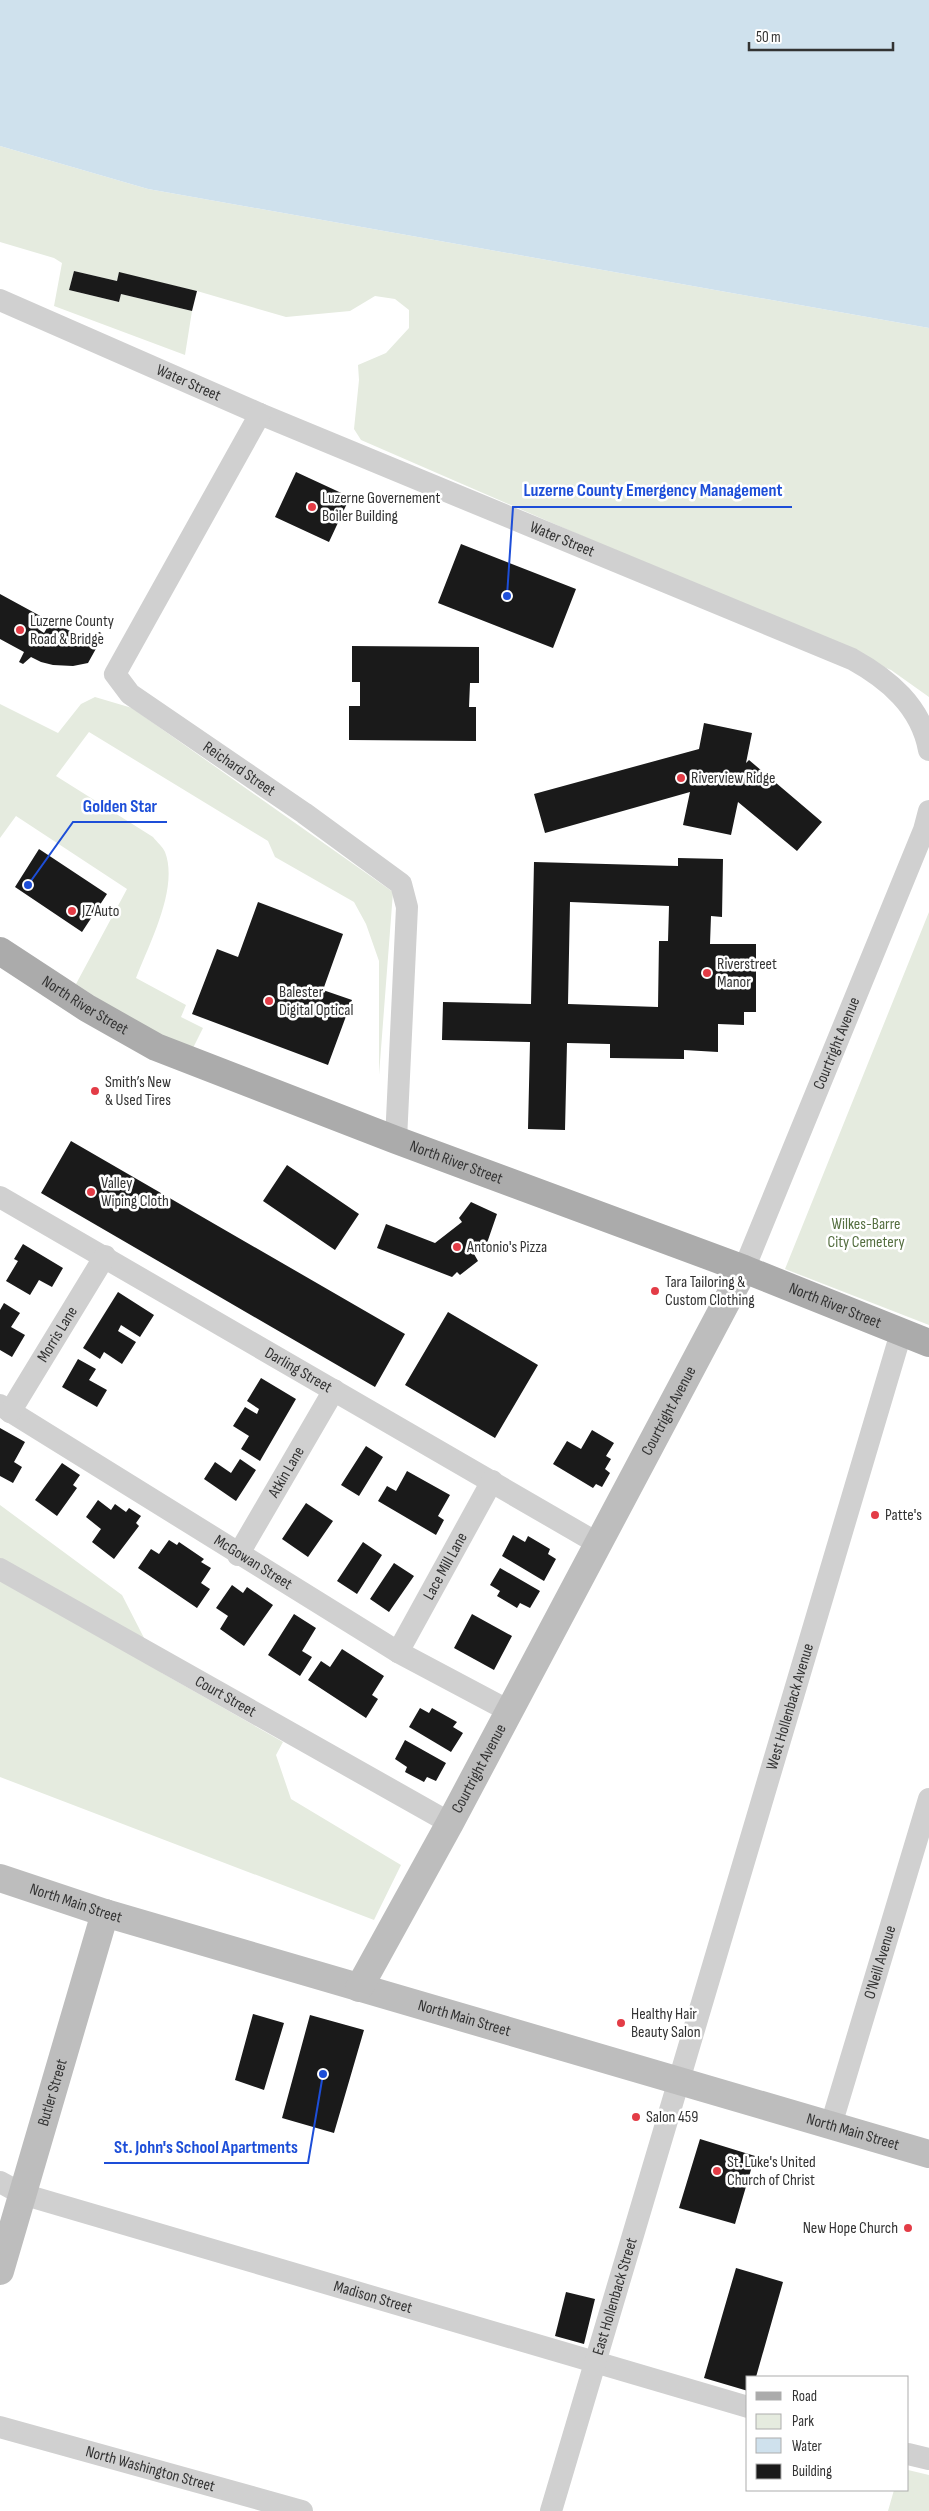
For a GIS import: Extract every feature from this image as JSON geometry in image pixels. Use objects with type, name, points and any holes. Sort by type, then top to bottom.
[{"type":"main road","name":"North River Street","points":[[0,951],[86,1008],[156,1047],[396,1140],[744,1269],[929,1343]]},
{"type":"main road","name":"Courtright Avenue","points":[[359,1988],[450,1823],[744,1269]]},
{"type":"main road","name":"North Main Street","points":[[0,1878],[105,1913],[929,2154]]},
{"type":"main road","name":"Butler Street","points":[[0,2271],[11,2188],[105,1913]]},
{"type":"street","name":"Water Street","points":[[0,300],[260,414],[852,659],[879,674],[900,693],[917,717],[929,750]]},
{"type":"street","name":"Reichard Street","points":[[260,414],[115,674],[130,694],[304,813],[401,884],[407,908],[396,1140]]},
{"type":"street","name":"Courtright Avenue","points":[[744,1269],[924,830],[929,811]]},
{"type":"street","name":"Darling Street","points":[[0,1198],[105,1256],[597,1543]]},
{"type":"street","name":"Morris Lane","points":[[5,1408],[105,1256]]},
{"type":"street","name":"West Hollenback Avenue","points":[[678,2082],[901,1333]]},
{"type":"street","name":"Atkin Lane","points":[[238,1555],[334,1390]]},
{"type":"street","name":"McGowan Street","points":[[5,1408],[238,1555],[398,1652],[509,1711]]},
{"type":"street","name":"Lace Mill Lane","points":[[398,1652],[492,1481]]},
{"type":"street","name":"Court Street","points":[[0,1569],[450,1823]]},
{"type":"street","name":"O'Neill Avenue","points":[[831,2125],[929,1799]]},
{"type":"street","name":"East Hollenback Street","points":[[551,2511],[678,2082]]},
{"type":"street","name":"Madison Street","points":[[11,2188],[746,2406]]},
{"type":"street","name":"North Washington Street","points":[[0,2427],[302,2511]]},
{"type":"street","points":[[909,2454],[929,2460]]},
{"type":"green space","points":[[0,146],[148,189],[929,328],[929,697],[891,670],[361,440],[354,429],[359,380],[358,365],[386,353],[409,328],[409,310],[395,299],[375,296],[350,311],[286,317],[197,291],[119,273],[117,281],[74,271],[69,290],[119,302],[121,294],[192,311],[185,355],[54,306],[62,263],[54,258],[0,242]]},
{"type":"green space","points":[[95,697],[132,708],[393,892],[379,1075],[379,961],[366,924],[354,902],[275,857],[268,841],[89,732],[56,776],[153,837],[164,850],[168,866],[165,899],[155,933],[136,978],[186,1005],[181,1017],[203,1028],[193,1048],[155,1036],[76,984],[127,889],[16,816],[0,838],[0,704],[58,733],[81,704]]},
{"type":"green space","name":"Wilkes-Barre City Cemetery","points":[[929,912],[929,1325],[785,1269]]},
{"type":"green space","points":[[0,1505],[122,1595],[162,1673],[283,1742],[276,1755],[291,1799],[401,1865],[374,1920],[0,1777]]},
{"type":"green space","points":[[909,2470],[929,2475],[929,2511],[888,2511],[894,2491],[909,2491]]},
{"type":"water","points":[[0,0],[929,0],[929,328],[148,189],[0,146]]},
{"type":"building","points":[[74,271],[117,281],[119,272],[197,291],[192,311],[121,294],[119,302],[69,290]]},
{"type":"building","name":"Luzerne Governement Boiler Building","points":[[296,472],[350,497],[329,542],[275,517]]},
{"type":"building","points":[[461,544],[576,589],[553,648],[438,603]]},
{"type":"building","name":"Luzerne County Road & Bridge","points":[[0,594],[44,618],[38,629],[44,633],[51,621],[91,642],[96,633],[100,632],[103,636],[88,663],[73,666],[53,665],[31,657],[23,664],[19,662],[24,652],[0,639]]},
{"type":"building","points":[[352,646],[479,647],[479,683],[470,683],[469,707],[476,707],[476,741],[349,740],[349,706],[360,706],[360,682],[352,682]]},
{"type":"building","name":"Riverview Ridge","points":[[704,723],[752,733],[746,763],[749,760],[822,822],[797,851],[738,802],[731,835],[683,825],[690,792],[545,833],[534,794],[699,749]]},
{"type":"building","points":[[39,849],[107,894],[82,932],[15,887]]},
{"type":"building","name":"Riverstreet Manor","points":[[678,858],[723,859],[722,917],[711,916],[710,944],[756,944],[756,1012],[744,1012],[744,1025],[718,1024],[718,1052],[684,1050],[684,1059],[610,1058],[610,1044],[567,1043],[565,1130],[528,1129],[530,1042],[442,1040],[443,1002],[531,1004],[534,862],[678,866]],"holes":[[[570,902],[669,906],[668,941],[659,941],[658,1007],[568,1004]]]},
{"type":"building","points":[[258,902],[343,934],[323,990],[352,1000],[328,1065],[192,1014],[217,949],[238,957]]},
{"type":"building","points":[[71,1141],[405,1334],[375,1387],[41,1193]]},
{"type":"building","points":[[287,1165],[359,1214],[335,1250],[263,1201]]},
{"type":"building","points":[[471,1202],[497,1214],[487,1243],[474,1254],[478,1261],[460,1275],[457,1272],[452,1277],[377,1248],[386,1224],[435,1243],[462,1222],[459,1218]]},
{"type":"building","points":[[23,1244],[63,1268],[52,1287],[39,1280],[30,1295],[6,1281],[18,1261],[14,1259]]},
{"type":"building","points":[[118,1292],[154,1315],[140,1337],[121,1325],[118,1331],[136,1342],[122,1364],[104,1352],[100,1359],[83,1348]]},
{"type":"building","points":[[4,1303],[20,1313],[11,1327],[25,1335],[12,1357],[0,1350],[0,1310]]},
{"type":"building","points":[[448,1312],[538,1365],[495,1438],[405,1385]]},
{"type":"building","points":[[78,1359],[96,1369],[89,1380],[107,1390],[97,1407],[62,1387]]},
{"type":"building","points":[[261,1378],[296,1399],[260,1461],[241,1449],[249,1436],[233,1426],[245,1407],[257,1414],[259,1409],[247,1401]]},
{"type":"building","points":[[0,1428],[25,1442],[14,1462],[22,1467],[13,1483],[0,1476]]},
{"type":"building","points":[[592,1430],[614,1443],[606,1456],[611,1459],[605,1469],[610,1473],[602,1487],[596,1484],[593,1488],[553,1464],[567,1441],[581,1449]]},
{"type":"building","points":[[366,1446],[383,1457],[359,1496],[341,1485]]},
{"type":"building","points":[[240,1459],[256,1470],[236,1501],[204,1479],[215,1462],[231,1473]]},
{"type":"building","points":[[62,1463],[80,1475],[73,1485],[77,1488],[57,1516],[35,1500]]},
{"type":"building","points":[[407,1471],[450,1495],[438,1516],[444,1520],[436,1535],[378,1501],[387,1486],[396,1491]]},
{"type":"building","points":[[98,1500],[111,1510],[115,1504],[126,1512],[129,1508],[141,1516],[136,1523],[139,1526],[114,1559],[92,1542],[101,1529],[86,1517]]},
{"type":"building","points":[[306,1503],[333,1521],[308,1557],[282,1539]]},
{"type":"building","points":[[513,1535],[525,1542],[528,1536],[550,1549],[548,1554],[556,1559],[544,1581],[502,1556]]},
{"type":"building","points":[[169,1540],[177,1545],[179,1542],[204,1559],[201,1562],[211,1568],[201,1583],[210,1589],[197,1608],[138,1568],[151,1549],[159,1554]]},
{"type":"building","points":[[363,1542],[382,1555],[357,1594],[337,1581]]},
{"type":"building","points":[[394,1563],[414,1576],[389,1612],[370,1599]]},
{"type":"building","points":[[500,1568],[540,1591],[530,1608],[520,1603],[517,1608],[497,1596],[500,1591],[490,1585]]},
{"type":"building","points":[[232,1585],[243,1593],[247,1587],[273,1605],[244,1646],[220,1629],[228,1616],[216,1608]]},
{"type":"building","points":[[294,1614],[316,1628],[302,1651],[312,1657],[300,1676],[268,1655]]},
{"type":"building","points":[[472,1614],[512,1636],[494,1670],[454,1648]]},
{"type":"building","points":[[342,1649],[384,1676],[372,1695],[378,1699],[366,1718],[308,1680],[321,1661],[330,1667]]},
{"type":"building","points":[[420,1708],[429,1713],[432,1708],[457,1722],[453,1727],[463,1733],[451,1752],[409,1727]]},
{"type":"building","points":[[405,1740],[446,1763],[436,1781],[427,1777],[424,1782],[405,1772],[407,1767],[395,1759]]},
{"type":"building","points":[[253,2014],[284,2023],[264,2090],[235,2080]]},
{"type":"building","points":[[310,2015],[364,2030],[334,2133],[282,2118]]},
{"type":"building","points":[[700,2139],[755,2156],[735,2224],[679,2208]]},
{"type":"building","points":[[736,2268],[783,2282],[756,2376],[746,2376],[746,2390],[704,2378]]},
{"type":"building","points":[[566,2292],[595,2299],[584,2344],[555,2336]]},
{"type":"place","name":"Luzerne Governement Boiler Building","points":[[312,507]]},
{"type":"place","name":"Luzerne County Emergency Management","points":[[507,596]]},
{"type":"place","name":"Luzerne County Road & Bridge","points":[[20,630]]},
{"type":"place","name":"Riverview Ridge","points":[[681,778]]},
{"type":"place","name":"Golden Star","points":[[28,885]]},
{"type":"place","name":"JZ Auto","points":[[72,911]]},
{"type":"place","name":"Riverstreet Manor","points":[[707,973]]},
{"type":"place","name":"Balester Digital Optical","points":[[269,1001]]},
{"type":"place","name":"Smith’s New & Used Tires","points":[[95,1091]]},
{"type":"place","name":"Valley Wiping Cloth","points":[[91,1192]]},
{"type":"place","name":"Antonio's Pizza","points":[[457,1247]]},
{"type":"place","name":"Tara Tailoring & Custom Clothing","points":[[655,1291]]},
{"type":"place","name":"Patte's","points":[[875,1515]]},
{"type":"place","name":"Healthy Hair Beauty Salon","points":[[621,2023]]},
{"type":"place","name":"St. John's School Apartments","points":[[323,2074]]},
{"type":"place","name":"Salon 459","points":[[636,2117]]},
{"type":"place","name":"St. Luke's United Church of Christ","points":[[717,2171]]},
{"type":"place","name":"New Hope Church","points":[[908,2228]]}]
